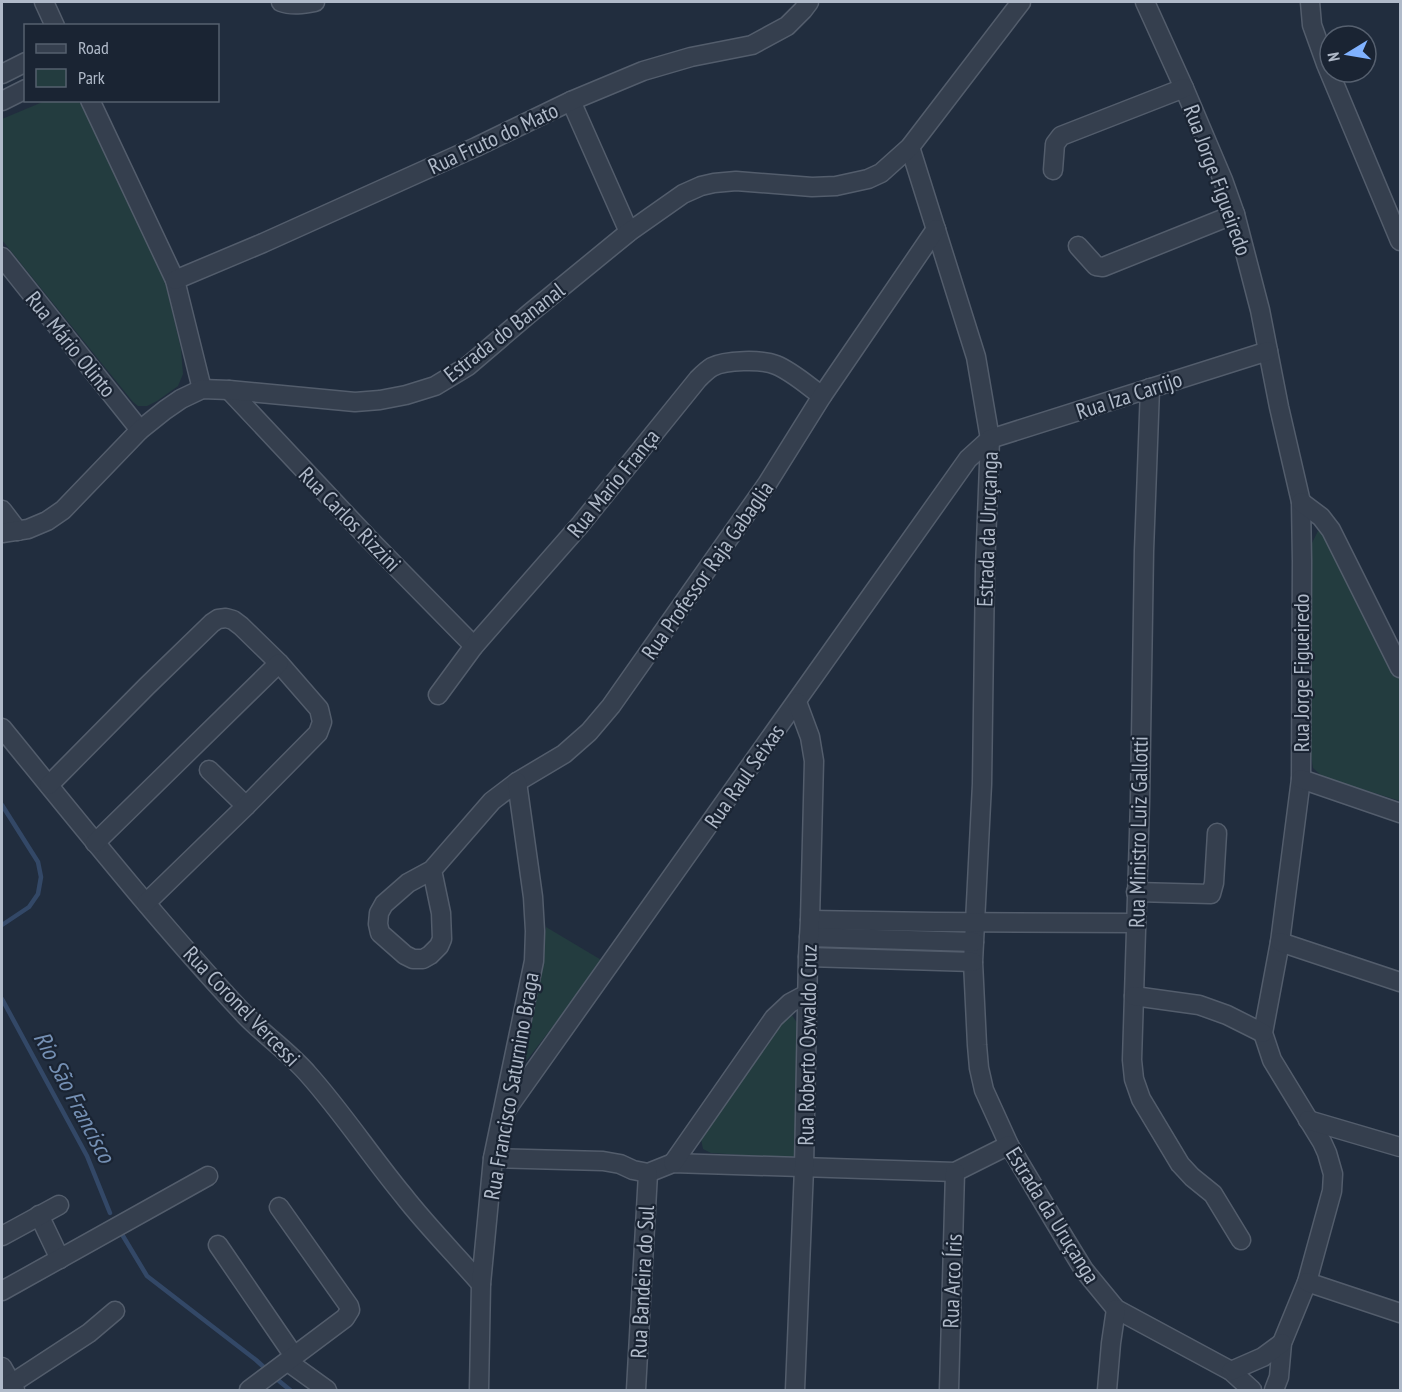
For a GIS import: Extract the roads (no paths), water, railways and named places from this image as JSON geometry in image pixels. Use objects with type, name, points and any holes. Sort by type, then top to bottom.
[{"type":"street","points":[[44,2],[54,24]]},
{"type":"street","points":[[281,2],[304,4],[315,2]]},
{"type":"street","name":"Rua Fruto do Mato","points":[[175,280],[263,243],[466,152],[571,101],[642,71],[691,57],[752,45],[786,26],[809,2]]},
{"type":"street","name":"Estrada do Bananal","points":[[10,532],[28,529],[63,510],[140,430],[181,399],[202,389],[356,402],[406,395],[435,386],[468,366],[629,232],[683,194],[701,186],[736,181],[812,187],[836,186],[868,179],[881,173],[910,147],[1021,2]]},
{"type":"street","name":"Rua Jorge Figueiredo","points":[[1145,2],[1184,88],[1235,214],[1260,310],[1300,502],[1302,561],[1300,779],[1280,942],[1263,1033],[1272,1060],[1327,1153],[1333,1174],[1332,1191],[1307,1282],[1282,1342],[1279,1377],[1274,1390]]},
{"type":"street","points":[[1310,2],[1312,25],[1326,64],[1401,241]]},
{"type":"street","points":[[2,74],[24,63]]},
{"type":"street","points":[[1053,170],[1056,144],[1061,136],[1184,88]]},
{"type":"street","points":[[2,101],[24,90]]},
{"type":"street","points":[[571,101],[629,232]]},
{"type":"street","points":[[91,102],[175,280],[202,389]]},
{"type":"street","name":"Estrada da Uruçanga","points":[[910,147],[976,357],[990,439],[985,569],[982,784],[973,962],[977,1045],[984,1090],[1009,1145],[1084,1270],[1116,1309],[1231,1371],[1252,1390]]},
{"type":"street","points":[[1078,246],[1096,266],[1103,267],[1235,214]]},
{"type":"street","name":"Rua Professor Raja Gabaglia","points":[[432,870],[441,913],[442,939],[430,955],[423,959],[413,959],[405,955],[380,933],[379,913],[384,904],[408,883],[432,870],[492,801],[517,782],[564,754],[589,732],[611,706],[767,484],[822,396],[936,229]]},
{"type":"street","name":"Rua Mário Olinto","points":[[2,257],[140,430]]},
{"type":"street","name":"Rua Iza Carrijo","points":[[990,439],[1268,351]]},
{"type":"street","name":"Rua Mario França","points":[[438,695],[474,646],[580,525],[698,379],[714,366],[738,361],[775,364],[822,396]]},
{"type":"street","name":"Rua Ministro Luiz Gallotti","points":[[1150,388],[1144,541],[1132,1060],[1134,1079],[1141,1099],[1180,1164],[1213,1194],[1241,1240]]},
{"type":"street","name":"Rua Carlos Rizzini","points":[[229,390],[367,537],[474,646]]},
{"type":"street","name":"Rua Raul Seixas","points":[[502,1116],[968,459],[990,439]]},
{"type":"street","points":[[1300,502],[1321,518],[1331,530],[1401,669]]},
{"type":"street","points":[[2,510],[10,532]]},
{"type":"street","points":[[49,785],[147,686],[218,619],[233,620],[241,626],[279,663],[319,709],[322,722],[318,733],[146,903]]},
{"type":"street","points":[[95,843],[279,663]]},
{"type":"street","name":"Rua Roberto Oswaldo Cruz","points":[[795,1390],[804,1168],[814,761],[810,737],[797,702]]},
{"type":"street","name":"Rua Coronel Vercessi","points":[[2,728],[146,903],[246,1015],[293,1058],[327,1096],[403,1196],[481,1284]]},
{"type":"street","points":[[209,770],[246,806]]},
{"type":"street","points":[[1300,779],[1401,813]]},
{"type":"street","name":"Rua Francisco Saturnino Braga","points":[[479,1390],[481,1284],[493,1158],[534,961],[533,897],[517,782]]},
{"type":"street","points":[[1136,892],[1211,894],[1214,883],[1217,833]]},
{"type":"street","points":[[810,928],[975,922],[1136,923]]},
{"type":"street","points":[[810,928],[974,942]]},
{"type":"street","points":[[1280,942],[1401,981]]},
{"type":"street","points":[[808,957],[973,962]]},
{"type":"street","points":[[673,1163],[774,1018],[790,1003],[807,994]]},
{"type":"street","points":[[1134,996],[1199,1005],[1227,1015],[1263,1033]]},
{"type":"street","points":[[1308,1120],[1401,1147]]},
{"type":"street","points":[[1327,1153],[1340,1139],[1352,1133]]},
{"type":"street","points":[[493,1158],[603,1161],[648,1173],[673,1163],[954,1172],[1009,1145]]},
{"type":"street","name":"Rua Arco Íris","points":[[949,1390],[954,1172]]},
{"type":"street","name":"Rua Bandeira do Sul","points":[[636,1390],[648,1173]]},
{"type":"street","points":[[2,1291],[208,1176]]},
{"type":"street","points":[[2,1236],[59,1205]]},
{"type":"street","points":[[249,1390],[345,1318],[350,1310],[279,1207]]},
{"type":"street","points":[[39,1215],[60,1258]]},
{"type":"street","points":[[218,1245],[283,1366],[327,1390]]},
{"type":"street","points":[[1307,1282],[1401,1313]]},
{"type":"street","points":[[1107,1390],[1116,1309]]},
{"type":"street","points":[[2,1367],[13,1387],[89,1333],[115,1311]]},
{"type":"street","points":[[1231,1371],[1263,1357],[1282,1342]]},
{"type":"waterway","name":"Rio São Francisco","points":[[2,805],[38,862],[41,877],[38,894],[29,907],[2,925]]},
{"type":"waterway","name":"Rio São Francisco","points":[[2,999],[87,1156],[110,1213]]},
{"type":"waterway","name":"Rio São Francisco","points":[[120,1231],[147,1276],[267,1370]]},
{"type":"waterway","name":"Rio São Francisco","points":[[273,1376],[290,1390]]}]
